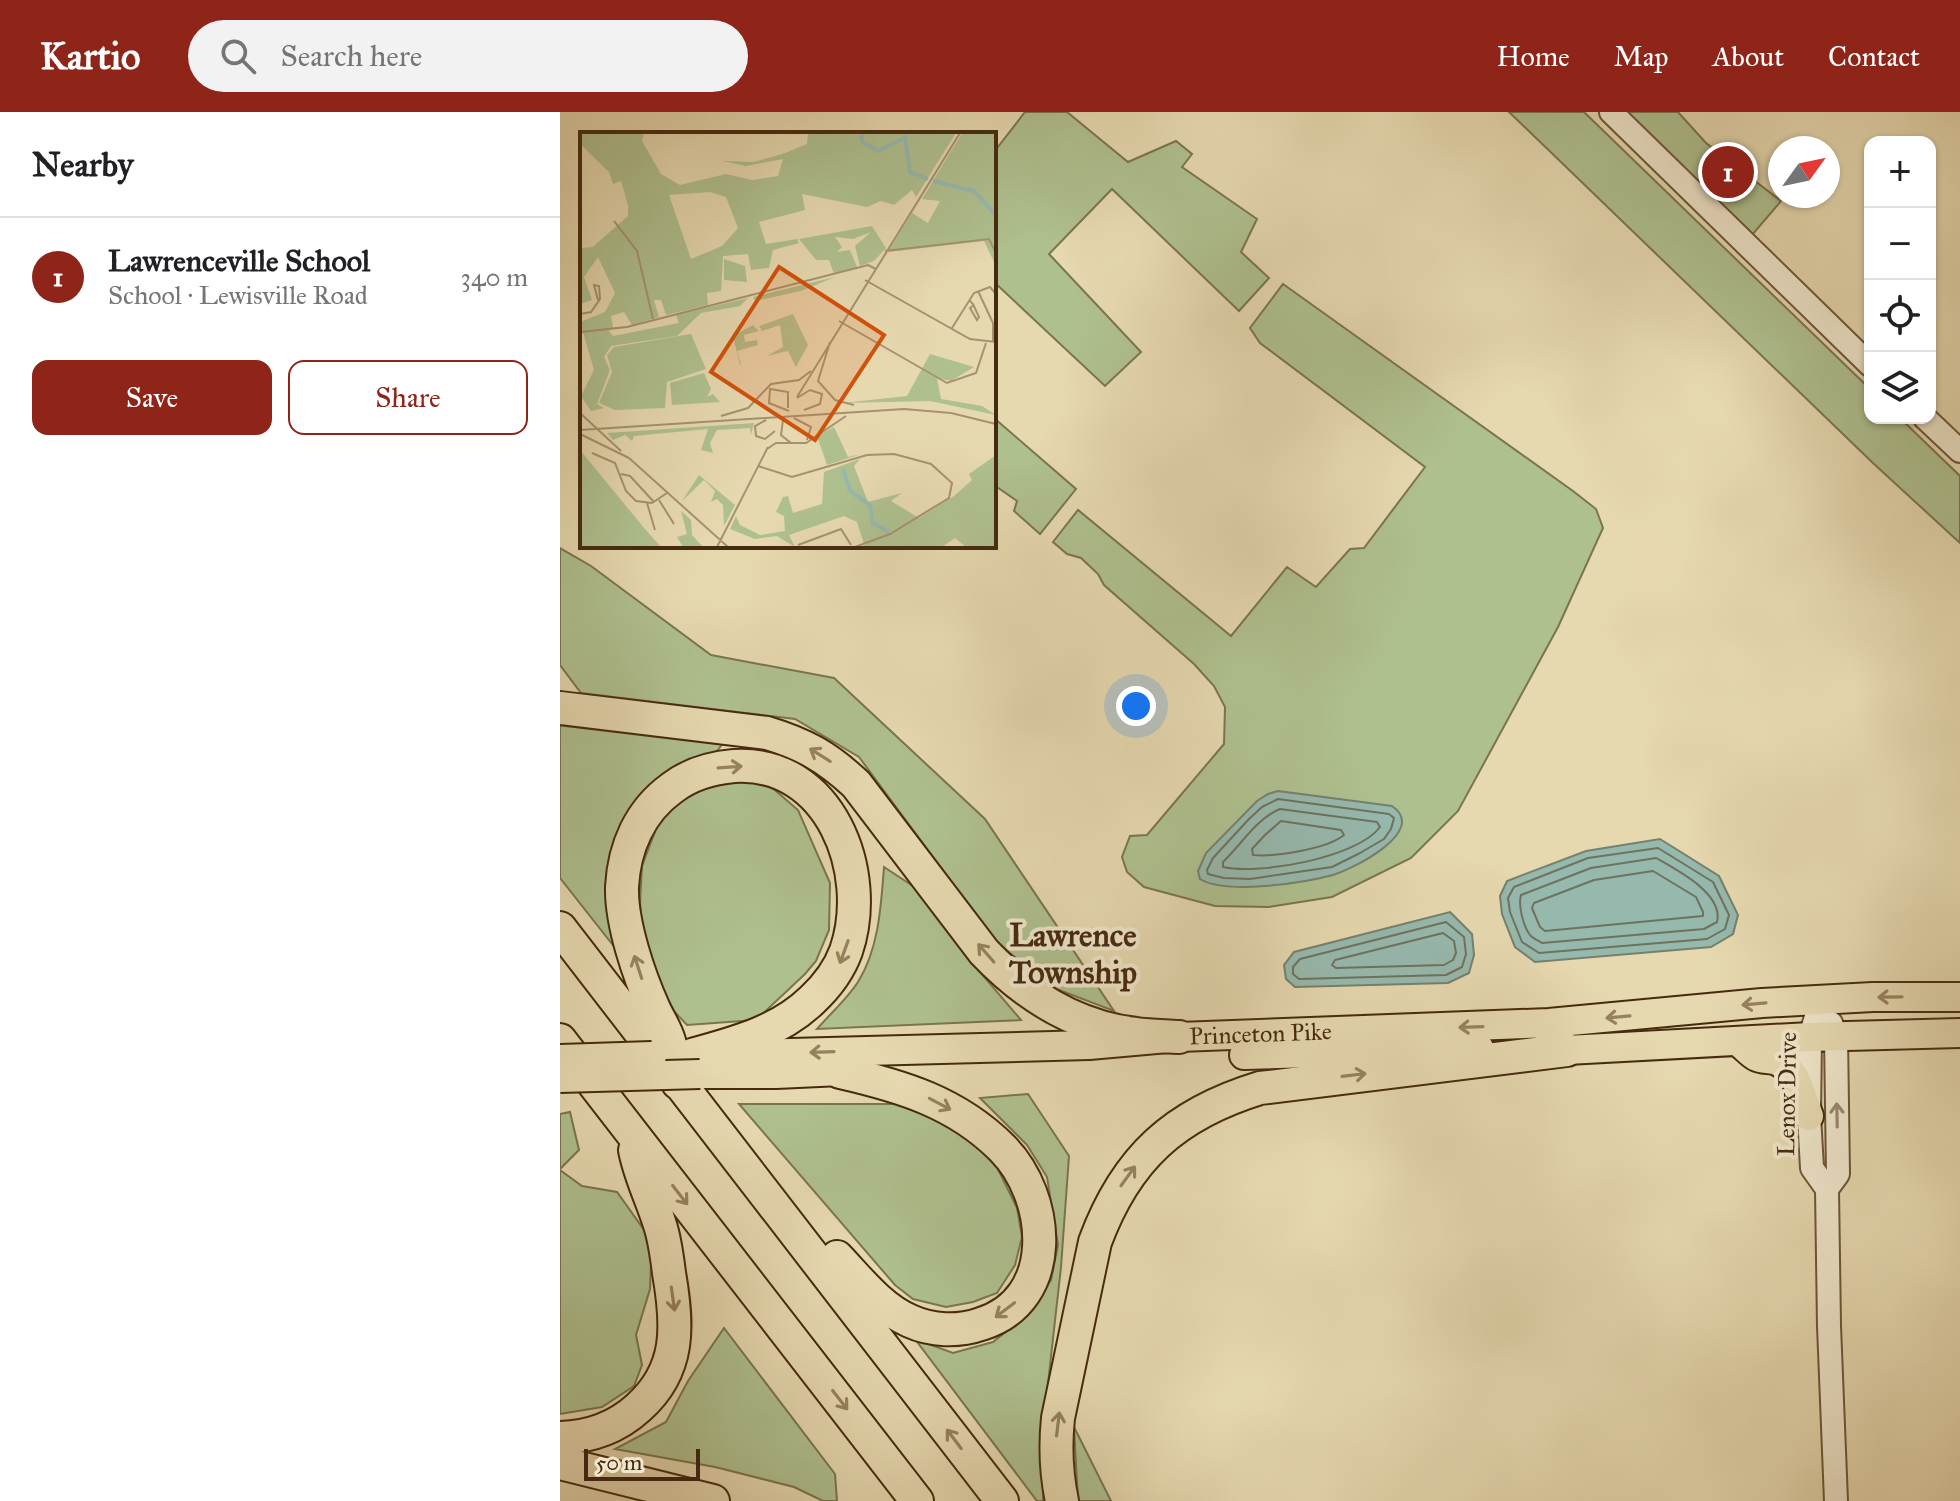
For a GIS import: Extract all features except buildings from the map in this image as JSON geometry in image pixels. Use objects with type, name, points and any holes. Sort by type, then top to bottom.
[{"type":"highway","points":[[560,708],[767,733],[817,752],[856,784],[984,952],[1025,990],[1050,1006],[1103,1027],[1133,1034],[1179,1037]]},
{"type":"highway","points":[[685,1069],[738,1042],[774,1052],[840,964],[852,927],[852,876],[835,823],[816,798],[801,785],[763,769],[718,767],[696,774],[661,796],[637,828],[624,866],[623,902],[639,973],[685,1069],[777,1208],[1002,1501]]},
{"type":"highway","points":[[560,928],[685,1069]]},
{"type":"highway","points":[[560,1040],[917,1501]]},
{"type":"highway","points":[[1062,1501],[1056,1475],[1058,1418],[1095,1242],[1119,1189],[1157,1143],[1205,1108],[1260,1088],[1567,1050]]},
{"type":"highway","points":[[777,1208],[807,1221],[887,1307],[910,1321],[928,1327],[960,1329],[989,1322],[1006,1312],[1030,1283],[1040,1249],[1040,1229],[1029,1189],[1004,1149],[960,1115],[935,1101],[904,1088],[840,1072]]},
{"type":"highway","points":[[560,1438],[595,1433],[630,1415],[660,1383],[674,1346],[675,1304],[661,1228],[639,1170],[632,1134]]},
{"type":"highway","points":[[560,1463],[713,1501]]},
{"type":"main road","name":"Princeton Pike","points":[[560,1078],[700,1074],[774,1052],[1089,1045],[1179,1037],[1549,1023],[1762,1003],[1873,997],[1960,997]]},
{"type":"main road","name":"Princeton Pike","points":[[774,1052],[840,1072],[956,1062],[1510,1047],[1567,1050],[1960,1033]]},
{"type":"main road","points":[[1738,1041],[1757,1057],[1782,1063],[1792,1073],[1809,1116]]},
{"type":"main road","points":[[560,1059],[685,1069]]},
{"type":"street","points":[[1611,112],[1864,359]]},
{"type":"street","points":[[1931,424],[1960,451]]},
{"type":"street","name":"Lenox Drive","points":[[1821,1000],[1838,1174],[1827,1189]]},
{"type":"street","name":"Lenox Drive","points":[[1823,1037],[1809,1116],[1812,1168],[1827,1189],[1836,1501]]},
{"type":"green space","points":[[1025,112],[1067,112],[1128,162],[1176,141],[1192,154],[1182,167],[1257,219],[1241,252],[1269,278],[1239,311],[1112,189],[1049,254],[1141,352],[1105,386],[996,284],[996,149]]},
{"type":"green space","points":[[1509,112],[1584,112],[1864,383],[1864,424],[1906,424],[1960,476],[1960,543]]},
{"type":"green space","points":[[1618,112],[1678,112],[1706,143],[1768,191],[1768,208],[1775,208],[1746,242]]},
{"type":"green space","points":[[1283,284],[1573,491],[1596,509],[1603,528],[1558,627],[1458,811],[1411,858],[1332,897],[1269,907],[1215,906],[1144,887],[1127,872],[1122,857],[1130,836],[1147,835],[1224,744],[1225,707],[1214,686],[1194,664],[1104,585],[1098,574],[1081,558],[1067,554],[1053,542],[1078,510],[1231,636],[1287,567],[1316,587],[1350,549],[1364,548],[1425,467],[1260,343],[1250,328]]},
{"type":"green space","points":[[996,420],[1076,489],[1040,534],[1014,511],[1017,501],[996,486]]},
{"type":"green space","points":[[560,548],[591,566],[711,655],[834,678],[985,819],[1114,1011],[1054,988],[996,942],[859,757],[795,719],[581,693],[560,665]]},
{"type":"green space","points":[[560,718],[723,743],[715,754],[651,785],[616,949],[560,878]]},
{"type":"green space","points":[[738,779],[769,785],[798,810],[830,883],[829,930],[816,961],[756,1020],[687,1025],[656,992],[643,934],[640,903],[642,866],[656,829],[670,809],[712,782]]},
{"type":"green space","points":[[884,867],[922,892],[974,965],[1021,1020],[817,1029],[849,994],[865,969],[878,926]]},
{"type":"green space","points":[[1028,1094],[1069,1156],[1061,1267],[1043,1428],[1043,1501],[1037,1501],[915,1339],[953,1353],[993,1342],[1029,1313],[1051,1280],[1058,1245],[1047,1177],[1027,1145],[980,1098]]},
{"type":"green space","points":[[739,1104],[908,1104],[954,1127],[995,1163],[1017,1208],[1022,1237],[1015,1265],[997,1293],[946,1307],[913,1299],[895,1285]]},
{"type":"green space","points":[[570,1112],[579,1150],[560,1169],[560,1114]]},
{"type":"green space","points":[[560,1170],[582,1186],[617,1192],[652,1241],[650,1289],[636,1335],[642,1365],[634,1386],[602,1407],[560,1414]]},
{"type":"green space","points":[[724,1328],[835,1474],[837,1501],[823,1501],[794,1487],[715,1467],[615,1449],[666,1422],[688,1381]]},
{"type":"green space","points":[[1074,1427],[1111,1501],[1078,1501]]},
{"type":"water","points":[[1278,791],[1392,806],[1401,816],[1401,826],[1384,848],[1333,875],[1246,887],[1212,884],[1200,879],[1198,871],[1206,853],[1257,801]]},
{"type":"water","points":[[1660,839],[1719,876],[1738,915],[1733,934],[1711,947],[1535,962],[1515,947],[1502,914],[1500,896],[1507,881],[1586,851]]},
{"type":"water","points":[[1450,912],[1472,934],[1474,955],[1469,973],[1448,983],[1295,987],[1286,979],[1284,965],[1294,952]]},
{"type":"place","name":"Lawrenceville School","points":[[1728,172]]},
{"type":"district","name":"Lawrence Township","points":[[1073,954]]}]
